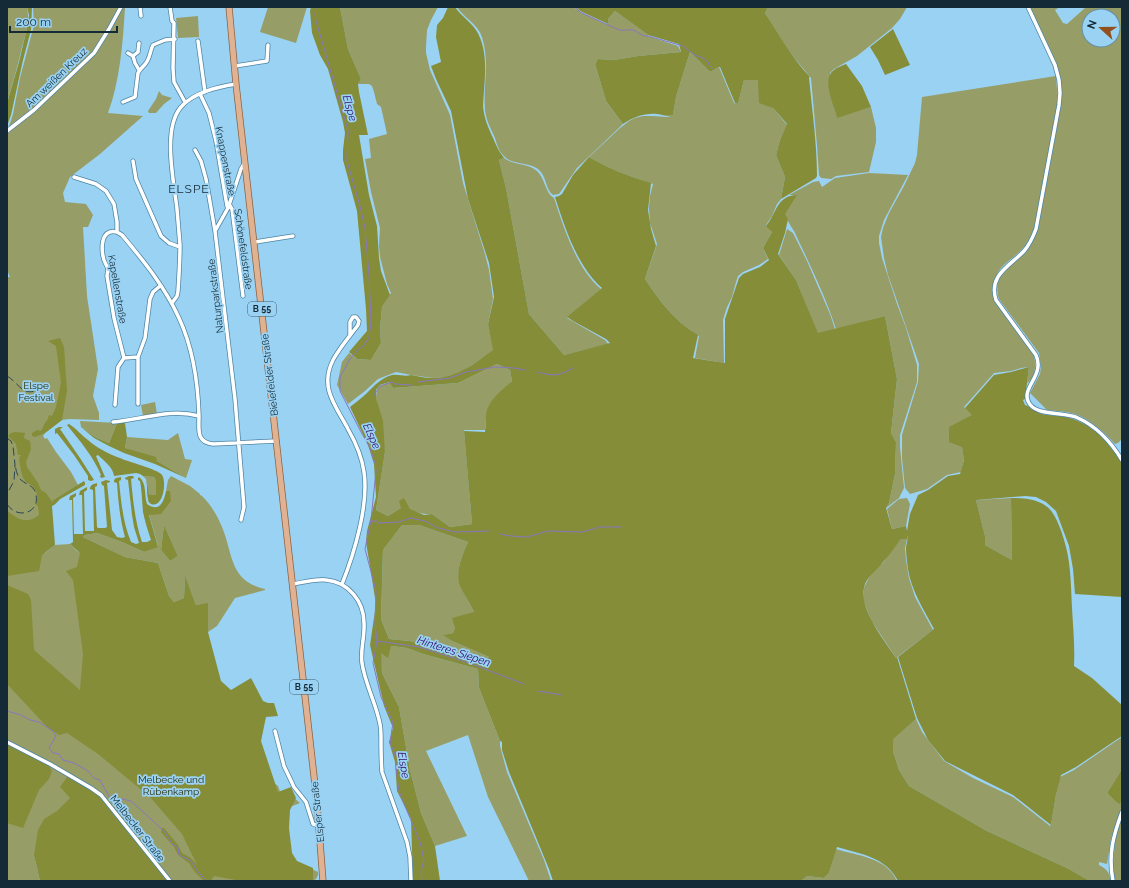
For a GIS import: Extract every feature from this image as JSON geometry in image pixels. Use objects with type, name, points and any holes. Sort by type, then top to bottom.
[{"type":"main road","name":"Bielefelder Straße","points":[[229,7],[236,84],[255,242],[310,742]]},
{"type":"main road","name":"Elsper Straße","points":[[310,742],[323,881]]},
{"type":"street","name":"Am weißen Kreuz","points":[[7,131],[34,110],[94,53],[109,30],[121,7]]},
{"type":"street","points":[[140,7],[141,16]]},
{"type":"street","points":[[170,7],[172,21],[174,23],[175,39],[173,68],[174,82],[185,102]]},
{"type":"street","points":[[1028,7],[1030,14],[1046,44],[1057,73],[1059,80],[1060,105],[1034,235],[1023,252],[1002,270],[994,288],[994,294],[996,300],[1038,359],[1038,370],[1028,392],[1027,399],[1029,403],[1039,411],[1070,415],[1085,422],[1107,439],[1122,460]]},
{"type":"street","points":[[123,102],[135,97],[139,70],[147,62],[153,45],[165,40],[175,39]]},
{"type":"street","points":[[198,41],[205,92]]},
{"type":"street","points":[[133,56],[138,52],[139,43]]},
{"type":"street","points":[[235,66],[267,61],[268,45]]},
{"type":"street","points":[[128,52],[133,56],[139,70]]},
{"type":"street","points":[[172,303],[177,296],[178,291],[180,247],[171,162],[173,123],[178,111],[185,102],[205,92],[236,84]]},
{"type":"street","name":"Knappenstraße","points":[[200,94],[209,113],[216,141],[227,206],[229,206]]},
{"type":"street","name":"Naturparkstraße","points":[[195,150],[201,161],[216,231],[239,443],[244,507],[241,520]]},
{"type":"street","points":[[133,161],[136,179],[161,236],[169,243],[180,247]]},
{"type":"street","points":[[216,231],[229,206],[241,169],[245,163]]},
{"type":"street","points":[[74,177],[96,184],[106,191],[114,204],[117,232],[122,235],[147,265],[172,303],[180,319],[195,369],[198,389],[200,436],[203,442],[213,444],[277,441]]},
{"type":"street","name":"Schönefeldstraße","points":[[229,206],[232,208],[243,296]]},
{"type":"street","name":"Kapellenstraße","points":[[117,232],[107,233],[103,240],[104,256],[108,270],[107,276],[114,318],[124,358]]},
{"type":"street","points":[[255,242],[293,236]]},
{"type":"street","points":[[138,404],[138,357],[145,338],[150,299],[160,286]]},
{"type":"street","points":[[342,584],[350,565],[356,541],[364,496],[364,473],[359,452],[349,430],[330,397],[328,375],[334,358],[359,323],[359,319],[356,317],[353,317],[350,322],[350,335]]},
{"type":"street","points":[[115,405],[118,368],[124,358],[138,357]]},
{"type":"street","points":[[113,422],[129,421],[178,413],[199,416]]},
{"type":"street","points":[[293,584],[326,580],[342,584],[350,590],[362,606],[364,614],[363,671],[381,725],[382,772],[407,842],[410,856],[411,881]]},
{"type":"street","points":[[275,730],[284,766],[294,787],[306,802],[314,824],[319,826]]},
{"type":"street","name":"Melbecker Straße","points":[[7,742],[50,764],[101,795],[170,881]]},
{"type":"street","points":[[1113,881],[1111,854],[1113,839],[1122,812]]},
{"type":"green space","points":[[7,7],[27,7],[28,22],[7,103]]},
{"type":"green space","points":[[27,7],[32,7],[31,30],[11,115],[7,126],[7,103],[27,28],[29,15]]},
{"type":"green space","name":"Melbecke und Rübenkamp","points":[[33,7],[125,7],[118,74],[108,113],[143,116],[100,154],[70,177],[63,193],[65,202],[86,204],[93,215],[88,227],[83,227],[87,296],[98,369],[93,396],[99,413],[99,420],[62,420],[43,436],[45,439],[47,438],[71,472],[78,485],[53,500],[54,503],[49,507],[45,553],[55,545],[70,544],[77,551],[166,591],[197,657],[252,726],[274,783],[278,786],[282,797],[294,798],[300,803],[282,810],[288,858],[318,872],[316,879],[312,881],[211,881],[213,877],[208,881],[43,881],[34,855],[40,881],[7,881],[7,277],[10,277],[7,270],[7,133],[13,114],[20,78],[34,25]]},
{"type":"green space","points":[[268,7],[307,7],[296,43],[260,32]]},
{"type":"green space","points":[[311,7],[340,7],[348,49],[361,79],[358,84],[359,92],[368,135],[359,135],[369,195],[377,226],[381,271],[390,295],[382,307],[380,329],[381,343],[371,360],[357,359],[349,352],[367,331],[357,211],[343,160],[345,133],[343,122],[328,69],[320,55],[312,33]]},
{"type":"green space","points":[[340,7],[438,7],[427,30],[426,53],[430,70],[450,115],[463,183],[485,254],[493,299],[488,324],[494,350],[463,371],[449,377],[433,378],[396,372],[378,379],[348,404],[337,385],[342,362],[349,353],[357,359],[371,360],[381,343],[380,329],[382,307],[391,293],[380,257],[380,228],[365,159],[371,158],[369,139],[387,134],[381,107],[377,104],[372,86],[369,84],[358,84],[361,79],[348,49]]},
{"type":"green space","points":[[448,7],[455,7],[474,27],[480,39],[485,57],[483,106],[485,118],[489,130],[504,158],[499,160],[506,188],[529,314],[564,355],[610,343],[606,339],[567,317],[602,288],[593,279],[579,258],[568,234],[555,197],[562,194],[573,175],[589,157],[619,172],[651,183],[648,210],[656,246],[645,279],[662,303],[675,317],[698,335],[693,358],[725,363],[725,319],[739,278],[743,274],[760,267],[769,260],[763,248],[772,232],[766,226],[778,206],[785,198],[797,195],[785,214],[788,219],[778,254],[796,280],[818,333],[885,316],[897,379],[891,433],[896,442],[895,474],[889,503],[886,508],[892,529],[906,526],[907,531],[910,514],[918,495],[948,476],[960,474],[964,460],[962,447],[949,442],[949,427],[972,415],[965,408],[994,375],[1029,367],[1025,399],[1023,400],[1025,405],[1042,414],[1066,417],[1084,424],[1099,434],[1112,448],[1122,463],[1122,597],[1075,594],[1069,546],[1056,511],[1046,502],[1036,497],[1025,496],[976,500],[985,536],[985,545],[1012,560],[1011,498],[1034,500],[1046,506],[1053,513],[1063,536],[1069,562],[1074,637],[1074,666],[1092,678],[1122,705],[1122,736],[1076,767],[1061,775],[1051,825],[1013,795],[945,761],[928,740],[917,718],[898,657],[934,629],[918,600],[912,585],[906,552],[907,539],[901,539],[881,565],[867,580],[863,596],[865,605],[874,624],[896,658],[897,657],[916,719],[893,739],[893,751],[899,770],[909,786],[987,831],[1067,868],[1090,881],[898,881],[893,873],[880,862],[864,855],[837,847],[829,873],[824,878],[807,876],[801,881],[553,881],[509,772],[502,750],[502,742],[500,741],[479,688],[478,669],[423,654],[407,648],[391,646],[388,658],[381,653],[382,673],[399,707],[410,770],[421,813],[435,846],[440,881],[413,881],[411,819],[397,791],[395,762],[389,742],[393,728],[384,706],[370,645],[376,604],[366,542],[367,531],[376,497],[374,464],[368,445],[350,407],[378,382],[388,376],[411,375],[441,378],[465,369],[493,350],[488,324],[494,297],[489,263],[468,199],[451,111],[431,66],[441,62],[436,37],[437,25],[443,18]],"holes":[[[497,364],[510,370],[512,381],[491,402],[487,410],[485,432],[464,431],[472,524],[450,527],[432,514],[424,515],[410,509],[404,498],[399,501],[401,508],[388,516],[376,510],[385,452],[383,421],[376,398],[376,390],[380,385],[389,382],[393,388],[458,383]],[[402,525],[419,525],[468,542],[460,564],[458,575],[460,586],[474,612],[452,618],[455,628],[453,633],[443,635],[452,641],[489,657],[479,662],[410,641],[389,639],[381,619],[383,550]]]},
{"type":"green space","points":[[457,7],[574,7],[580,12],[608,25],[608,19],[615,11],[648,36],[678,46],[681,52],[614,60],[598,59],[595,64],[606,101],[623,124],[577,168],[559,194],[553,195],[550,192],[543,175],[538,169],[530,165],[508,160],[498,148],[485,110],[486,56],[482,37],[477,28]]},
{"type":"green space","points":[[576,7],[768,7],[765,13],[803,70],[810,77],[816,151],[816,178],[781,199],[785,177],[776,155],[780,140],[787,124],[773,108],[759,103],[758,80],[744,80],[738,104],[735,103],[720,67],[710,72],[690,52],[676,97],[673,115],[644,115],[635,117],[623,124],[606,101],[595,64],[598,59],[614,60],[681,52],[679,44],[648,35],[615,11],[608,19],[608,24],[580,11]]},
{"type":"green space","points":[[768,7],[907,7],[900,19],[892,28],[857,56],[834,69],[830,73],[834,108],[837,117],[871,107],[876,128],[876,142],[869,172],[836,176],[831,179],[821,178],[819,175],[811,78],[787,49],[765,13]]},
{"type":"green space","points":[[1030,7],[1060,7],[1055,10],[1063,23],[1067,24],[1081,11],[1081,48],[1121,48],[1121,8],[1085,8],[1122,7],[1122,439],[1115,444],[1093,424],[1078,415],[1062,411],[1047,410],[1030,393],[1040,374],[1041,367],[1039,353],[999,299],[997,289],[999,280],[1003,273],[1028,249],[1038,229],[1061,105],[1061,80]]},
{"type":"green space","points":[[198,16],[199,37],[178,38],[176,18]]},
{"type":"green space","points":[[893,29],[910,65],[885,75],[870,47]]},
{"type":"green space","points":[[690,52],[710,72],[719,67],[734,103],[738,104],[744,80],[758,80],[773,108],[787,125],[780,140],[776,155],[785,177],[781,199],[766,225],[772,232],[763,248],[768,259],[738,276],[723,320],[724,363],[695,358],[699,336],[675,318],[645,279],[657,244],[650,223],[649,208],[653,184],[613,169],[589,157],[619,129],[635,118],[643,116],[667,117],[673,115],[676,97]]},
{"type":"green space","points":[[846,64],[862,86],[871,107],[837,118],[828,86],[829,79],[830,74],[834,70]]},
{"type":"green space","points":[[1056,76],[1058,104],[1050,152],[1034,228],[1024,247],[1003,265],[995,279],[993,288],[994,300],[1034,356],[1034,374],[1027,383],[1029,367],[994,373],[964,407],[973,415],[962,447],[964,459],[961,472],[947,475],[927,489],[910,494],[905,488],[902,458],[902,435],[918,382],[919,364],[888,275],[881,237],[889,213],[915,163],[922,97]]},
{"type":"green space","points":[[159,91],[162,95],[172,98],[156,113],[149,113],[148,111],[156,99]]},
{"type":"green space","points":[[504,158],[533,168],[537,171],[542,177],[549,193],[554,198],[578,259],[592,280],[601,289],[567,318],[605,340],[608,344],[564,355],[529,314],[506,188],[499,160]]},
{"type":"green space","points":[[869,173],[908,175],[884,220],[879,236],[882,258],[917,365],[917,382],[900,435],[904,488],[899,498],[886,508],[889,503],[895,474],[896,442],[891,433],[897,379],[885,316],[836,329],[816,279],[794,231],[784,214],[796,195],[789,195],[813,182],[819,181],[822,187],[835,178]]},
{"type":"green space","points":[[787,229],[793,233],[807,261],[835,329],[818,334],[796,280],[779,255]]},
{"type":"green space","points":[[60,338],[64,347],[67,391],[62,420],[45,433],[35,437],[32,436],[32,433],[37,430],[41,431],[49,415],[52,416],[56,407],[61,383],[56,346],[48,341]]},
{"type":"green space","points":[[497,364],[510,370],[512,381],[500,392],[489,407],[485,430],[464,430],[472,524],[450,527],[432,514],[420,513],[401,508],[388,516],[376,510],[385,452],[376,398],[379,387],[389,382],[393,388],[458,383]]},
{"type":"green space","points":[[155,402],[157,414],[143,416],[141,405]]},
{"type":"green space","points":[[80,421],[117,423],[109,443],[95,437],[81,427]]},
{"type":"green space","points":[[117,423],[125,423],[127,437],[125,448],[156,457],[157,461],[186,478],[109,446],[94,438],[81,427],[95,437],[109,443]]},
{"type":"green space","points":[[69,424],[92,443],[112,455],[155,470],[162,475],[164,489],[158,503],[149,503],[147,494],[148,486],[149,495],[156,495],[156,481],[154,477],[143,476],[136,473],[114,476],[110,467],[98,455],[96,456],[105,477],[101,478],[94,461],[67,425]]},
{"type":"green space","points":[[63,427],[60,429],[94,480],[88,480],[88,476],[74,455],[57,433],[55,434],[55,429]]},
{"type":"green space","points":[[15,432],[25,433],[24,438],[30,441],[31,449],[26,462],[27,467],[41,490],[46,493],[53,503],[53,500],[84,481],[85,485],[52,506],[55,545],[42,555],[39,571],[7,576],[7,511],[22,520],[30,520],[39,515],[38,506],[36,505],[36,492],[33,487],[23,478],[19,459],[21,455],[18,455],[16,444],[8,436]]},
{"type":"green space","points":[[178,433],[185,459],[192,460],[186,478],[157,461],[125,448],[127,437],[168,440]]},
{"type":"green space","name":"Melbecke und Rübenkamp","points":[[129,476],[133,476],[134,478],[131,479],[134,503],[142,542],[151,540],[143,512],[141,485],[138,478],[139,477],[143,482],[147,504],[151,506],[158,507],[164,499],[166,491],[170,491],[171,501],[161,514],[149,515],[158,547],[144,552],[97,533],[85,535],[83,537],[125,557],[158,563],[169,596],[174,602],[184,598],[185,576],[196,605],[208,603],[208,632],[221,681],[231,690],[251,678],[263,701],[274,703],[278,716],[266,717],[261,741],[278,792],[291,787],[296,798],[290,810],[289,828],[292,853],[297,861],[313,868],[313,881],[241,881],[214,876],[211,881],[204,881],[194,871],[189,863],[178,855],[174,847],[161,832],[162,828],[164,828],[178,845],[182,853],[191,858],[197,865],[182,834],[150,797],[98,754],[67,733],[59,735],[48,728],[7,684],[7,585],[28,594],[31,600],[34,650],[80,690],[83,654],[73,580],[66,571],[77,567],[80,553],[70,544],[73,542],[72,500],[69,500],[70,496],[76,493],[76,496],[73,498],[74,534],[83,534],[82,495],[79,495],[80,491],[87,487],[87,490],[84,492],[85,531],[94,531],[93,490],[90,489],[92,485],[97,483],[97,486],[95,487],[97,527],[105,528],[107,527],[104,486],[101,482],[106,480],[110,481],[107,483],[112,530],[117,537],[125,537],[117,483],[114,482],[116,478],[121,477],[121,480],[119,481],[126,527],[131,542],[136,544],[139,543],[134,527],[128,480],[125,479]]},
{"type":"green space","points":[[143,476],[154,477],[156,481],[156,495],[149,496],[146,479]]},
{"type":"green space","points":[[171,476],[190,486],[205,499],[214,510],[220,523],[238,573],[253,585],[265,589],[235,598],[217,626],[208,632],[208,604],[196,605],[185,577],[184,598],[174,602],[169,596],[158,563],[125,557],[83,537],[85,535],[97,533],[144,552],[158,546],[149,514],[161,514],[168,480]],"holes":[[[164,525],[178,556],[170,561],[161,550]]]},
{"type":"green space","points":[[907,498],[910,504],[906,526],[892,529],[887,509],[899,499]]},
{"type":"green space","points":[[1011,498],[1012,560],[985,545],[985,536],[976,500]]},
{"type":"green space","points":[[164,525],[178,556],[170,561],[161,550]]},
{"type":"green space","points":[[402,525],[419,525],[468,542],[459,569],[459,581],[474,612],[455,628],[453,633],[444,635],[452,641],[489,657],[479,662],[410,641],[389,639],[381,619],[383,550]]},
{"type":"green space","points":[[901,539],[907,539],[905,548],[906,560],[909,578],[915,597],[933,630],[896,658],[871,620],[863,599],[864,588],[871,573],[883,563]]},
{"type":"green space","points":[[391,646],[407,648],[423,654],[478,669],[479,688],[500,741],[507,772],[544,860],[551,881],[529,881],[488,797],[468,735],[426,751],[467,836],[435,846],[421,813],[410,770],[399,707],[382,673],[380,652]]},
{"type":"green space","points":[[916,719],[922,732],[944,761],[973,778],[1013,797],[1050,826],[1060,777],[1074,770],[1122,737],[1122,769],[1107,793],[1116,802],[1120,803],[1122,799],[1122,808],[1111,838],[1107,864],[1099,862],[1099,865],[1107,871],[1111,881],[1090,881],[1067,868],[987,831],[909,786],[899,770],[893,751],[893,738]]},
{"type":"green space","points":[[7,743],[39,759],[49,766],[52,771],[49,779],[39,790],[23,828],[7,823]]},
{"type":"green space","points":[[1122,769],[1122,799],[1120,804],[1107,793]]},
{"type":"green space","points":[[68,776],[96,793],[106,803],[168,881],[40,881],[34,855],[38,830],[44,819],[57,811],[70,798],[60,787]]},
{"type":"green space","points":[[1122,817],[1122,881],[1115,881],[1113,869],[1115,839]]},
{"type":"green space","points":[[836,849],[879,862],[892,873],[897,881],[801,881],[807,876],[824,878],[829,873]]},
{"type":"waterway","name":"Elspe","points":[[316,7],[316,21],[348,130],[347,161],[365,228],[369,275],[371,322],[369,338],[350,359],[340,377],[340,391],[369,446],[375,463],[376,471],[371,520],[365,549],[376,591],[375,623],[377,641],[373,663],[381,697],[393,722],[390,743],[395,754],[400,794],[420,842],[424,860],[421,871],[422,881]]},
{"type":"waterway","points":[[575,7],[580,12],[619,30],[633,30],[644,36],[683,46],[695,55],[703,58],[712,68]]},
{"type":"waterway","points":[[418,382],[450,378],[466,372],[495,367],[525,370]]},
{"type":"waterway","points":[[537,372],[555,375],[573,368]]},
{"type":"waterway","points":[[374,395],[380,386],[392,382],[395,384],[412,385]]},
{"type":"waterway","points":[[372,521],[377,521],[379,523],[399,522],[411,518],[425,521],[438,528],[455,532],[489,531]]},
{"type":"waterway","points":[[500,534],[527,537],[548,531],[582,532],[600,527],[621,527]]},
{"type":"waterway","name":"Hinteres Siepen","points":[[377,641],[419,647],[469,663],[524,684]]},
{"type":"waterway","name":"Hinteres Siepen","points":[[538,691],[562,695]]},
{"type":"waterway","points":[[7,711],[39,722],[53,731],[56,736],[49,748],[53,753],[59,754],[63,760],[74,763],[88,771],[94,778],[100,780],[111,800],[122,799],[131,801],[164,831],[173,845],[178,847],[179,855],[191,861],[198,872],[207,881]]},
{"type":"railway","points":[[7,376],[25,391],[29,392],[39,389]]},
{"type":"railway","points":[[7,438],[11,441],[13,446],[15,465],[14,481],[7,494]]},
{"type":"railway","points":[[7,504],[11,509],[22,513],[31,510],[35,506],[35,492],[20,478],[15,465]]},
{"type":"district","name":"ELSPE","points":[[189,189]]},
{"type":"park label","name":"Elspe Festival","points":[[36,390]]}]
